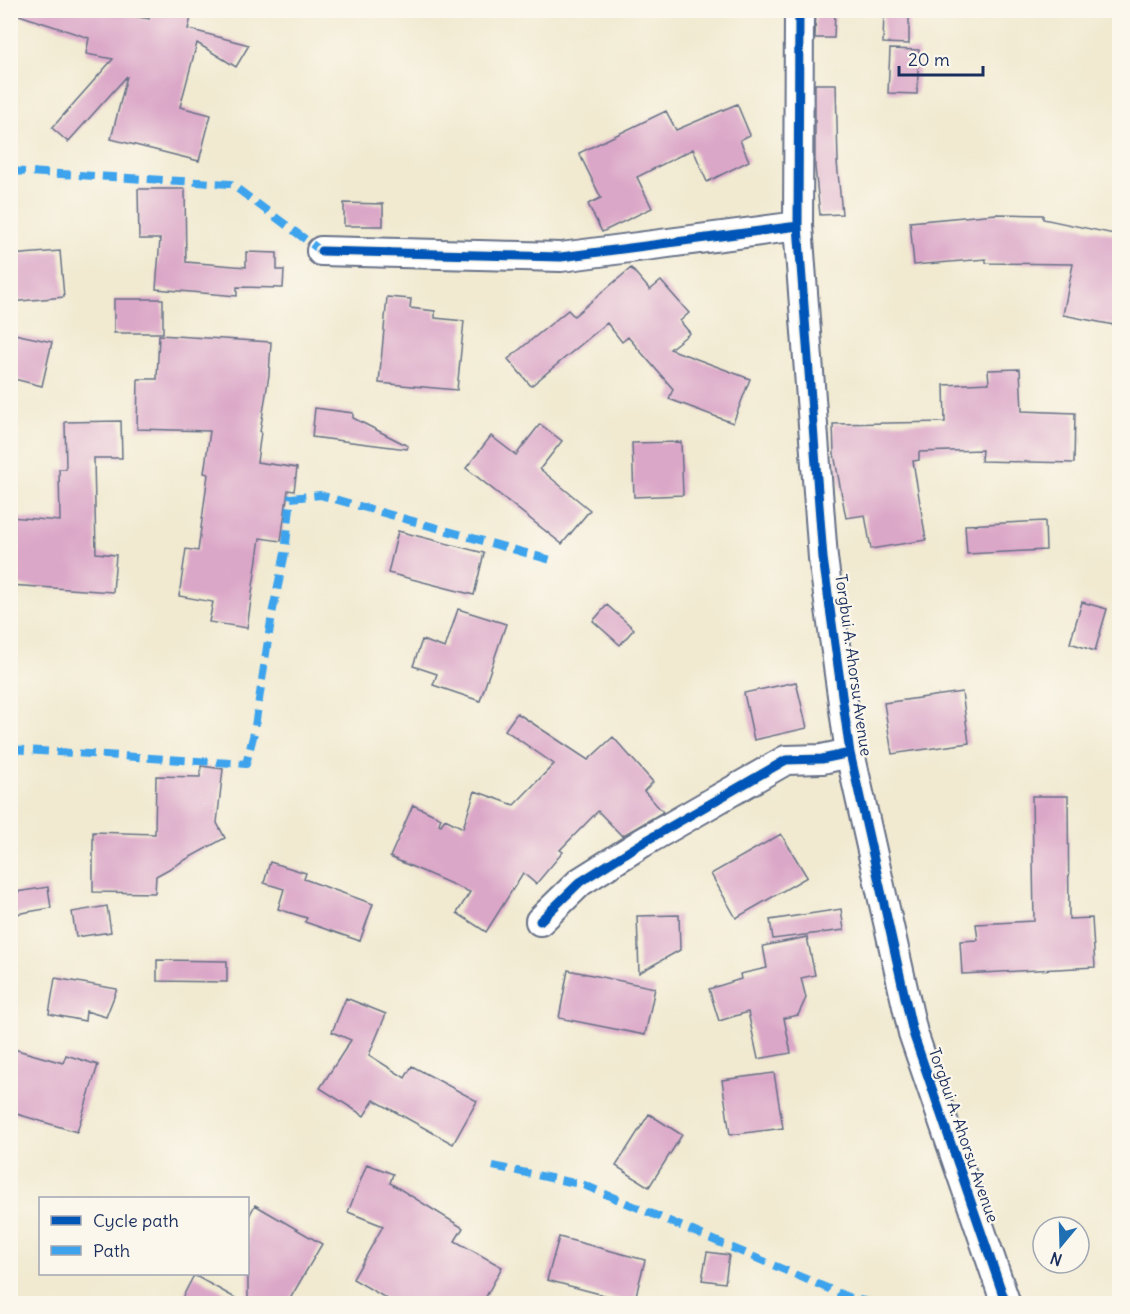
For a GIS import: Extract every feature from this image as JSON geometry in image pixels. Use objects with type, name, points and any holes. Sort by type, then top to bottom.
[{"type":"street","name":"Torgbui A. Ahorsu Avenue","points":[[799,10],[798,226],[823,558],[850,753],[914,1033],[1006,1304]]},
{"type":"street","points":[[321,251],[561,257],[798,226]]},
{"type":"street","points":[[540,921],[580,882],[642,843],[786,760],[822,759],[850,753]]},
{"type":"building","points":[[20,10],[100,10],[149,19],[151,10],[193,10],[188,29],[249,45],[236,67],[197,43],[180,107],[211,115],[199,161],[111,139],[127,76],[68,142],[52,128],[113,59],[86,54],[89,38],[19,15]]},
{"type":"building","points":[[816,10],[835,10],[834,38],[815,38]]},
{"type":"building","points":[[884,10],[909,10],[909,44],[883,43]]},
{"type":"building","points":[[890,49],[919,50],[917,94],[888,93]]},
{"type":"building","points":[[815,84],[836,84],[837,162],[842,214],[820,215],[815,167]]},
{"type":"building","points":[[737,104],[750,135],[740,140],[749,161],[707,182],[693,149],[637,177],[652,208],[602,232],[588,204],[601,198],[579,153],[666,111],[676,130]]},
{"type":"building","points":[[138,189],[185,189],[186,262],[246,267],[246,252],[277,253],[277,270],[284,270],[283,288],[237,287],[237,296],[156,289],[160,239],[139,239]]},
{"type":"building","points":[[344,203],[383,204],[383,226],[344,226]]},
{"type":"building","points":[[996,214],[1043,215],[1043,219],[1119,235],[1119,326],[1063,315],[1073,264],[986,263],[986,259],[914,265],[910,222]]},
{"type":"building","points":[[60,251],[64,297],[10,302],[10,255]]},
{"type":"building","points":[[631,268],[650,290],[661,281],[689,313],[680,321],[690,333],[670,349],[750,379],[733,423],[669,399],[673,389],[628,337],[622,342],[607,323],[531,386],[508,359],[568,310],[574,316]]},
{"type":"building","points":[[387,297],[411,299],[410,308],[435,311],[435,318],[464,321],[457,390],[379,383]]},
{"type":"building","points":[[114,299],[163,299],[163,333],[114,333]]},
{"type":"building","points":[[10,333],[52,342],[42,386],[10,378]]},
{"type":"building","points":[[159,335],[271,342],[269,375],[257,462],[297,468],[294,491],[288,490],[281,541],[260,538],[247,628],[209,622],[213,602],[179,596],[186,549],[198,551],[208,474],[204,473],[210,431],[137,429],[138,379],[157,379]]},
{"type":"building","points":[[1020,369],[1022,411],[1075,413],[1074,463],[981,461],[982,450],[919,452],[919,460],[913,461],[926,540],[871,549],[865,515],[846,518],[834,454],[833,424],[945,422],[944,385],[989,383],[988,370]]},
{"type":"building","points":[[315,408],[353,413],[353,418],[408,446],[407,449],[312,437]]},
{"type":"building","points":[[121,421],[122,458],[94,458],[96,553],[116,555],[113,592],[10,585],[10,517],[60,521],[59,469],[66,469],[65,422]]},
{"type":"building","points":[[540,424],[562,441],[540,469],[590,510],[562,544],[466,468],[491,436],[516,455]]},
{"type":"building","points":[[681,442],[683,495],[634,497],[632,443]]},
{"type":"building","points":[[1045,521],[1046,550],[967,554],[965,525]]},
{"type":"building","points":[[398,531],[484,553],[474,595],[388,573]]},
{"type":"building","points":[[1082,602],[1107,609],[1095,651],[1070,643]]},
{"type":"building","points":[[607,605],[634,629],[620,645],[593,621]]},
{"type":"building","points":[[458,609],[506,624],[480,701],[433,685],[437,674],[413,666],[422,640],[445,648]]},
{"type":"building","points":[[796,682],[807,728],[754,740],[744,693]]},
{"type":"building","points":[[962,692],[969,743],[892,754],[884,703]]},
{"type":"building","points":[[517,713],[588,760],[613,737],[653,782],[644,791],[663,812],[622,836],[598,811],[560,850],[563,852],[536,884],[523,873],[486,932],[457,913],[470,892],[390,857],[413,805],[441,818],[439,824],[441,825],[445,819],[463,828],[475,791],[514,805],[554,764],[505,730]]},
{"type":"building","points":[[201,766],[223,769],[217,823],[225,838],[156,876],[155,893],[93,892],[93,832],[155,834],[156,776],[200,777]]},
{"type":"building","points":[[1032,796],[1068,796],[1069,919],[1092,918],[1095,967],[962,974],[960,941],[978,940],[976,924],[1034,921]]},
{"type":"building","points":[[781,834],[807,877],[736,918],[711,874]]},
{"type":"building","points":[[270,862],[306,873],[304,879],[373,904],[360,941],[305,922],[307,918],[278,909],[284,889],[264,883]]},
{"type":"building","points":[[48,887],[51,908],[10,915],[10,893]]},
{"type":"building","points":[[107,906],[111,932],[76,937],[72,912]]},
{"type":"building","points":[[841,909],[844,930],[773,939],[770,920]]},
{"type":"building","points":[[679,915],[680,950],[639,973],[637,916]]},
{"type":"building","points":[[807,937],[815,975],[801,978],[806,998],[798,1015],[784,1018],[791,1053],[758,1059],[748,1012],[719,1021],[709,989],[741,979],[740,974],[767,968],[763,946]]},
{"type":"building","points":[[157,960],[227,961],[227,982],[157,981]]},
{"type":"building","points":[[568,970],[655,988],[645,1035],[559,1018]]},
{"type":"building","points":[[55,978],[117,989],[106,1017],[86,1011],[85,1021],[49,1014]]},
{"type":"building","points":[[346,998],[386,1014],[369,1055],[405,1078],[412,1066],[477,1101],[453,1144],[374,1100],[364,1116],[320,1088],[351,1040],[332,1032]]},
{"type":"building","points":[[10,1048],[63,1063],[66,1055],[98,1065],[77,1132],[10,1112]]},
{"type":"building","points":[[774,1073],[783,1128],[730,1135],[722,1080]]},
{"type":"building","points":[[649,1114],[682,1135],[649,1187],[616,1166]]},
{"type":"building","points":[[367,1164],[393,1174],[390,1183],[463,1228],[455,1241],[502,1267],[482,1304],[396,1304],[353,1279],[383,1226],[348,1212]]},
{"type":"building","points":[[255,1205],[322,1244],[287,1304],[248,1304],[249,1216]]},
{"type":"building","points":[[559,1237],[645,1260],[634,1303],[547,1280]]},
{"type":"building","points":[[707,1252],[729,1255],[725,1283],[702,1280]]},
{"type":"building","points":[[194,1275],[246,1304],[179,1304]]},
{"type":"marked path","points":[[10,171],[231,184],[321,251]]},
{"type":"marked path","points":[[10,749],[246,764],[254,733],[272,614],[285,553],[291,498],[320,495],[551,560]]},
{"type":"marked path","points":[[493,1166],[584,1185],[853,1299],[881,1304]]},
{"type":"cycle path","points":[[799,10],[798,226],[823,558],[850,753],[913,1033],[1006,1304]]},
{"type":"cycle path","points":[[321,251],[561,257],[798,226]]},
{"type":"cycle path","points":[[540,921],[580,882],[642,843],[786,760],[822,759],[850,753]]}]
